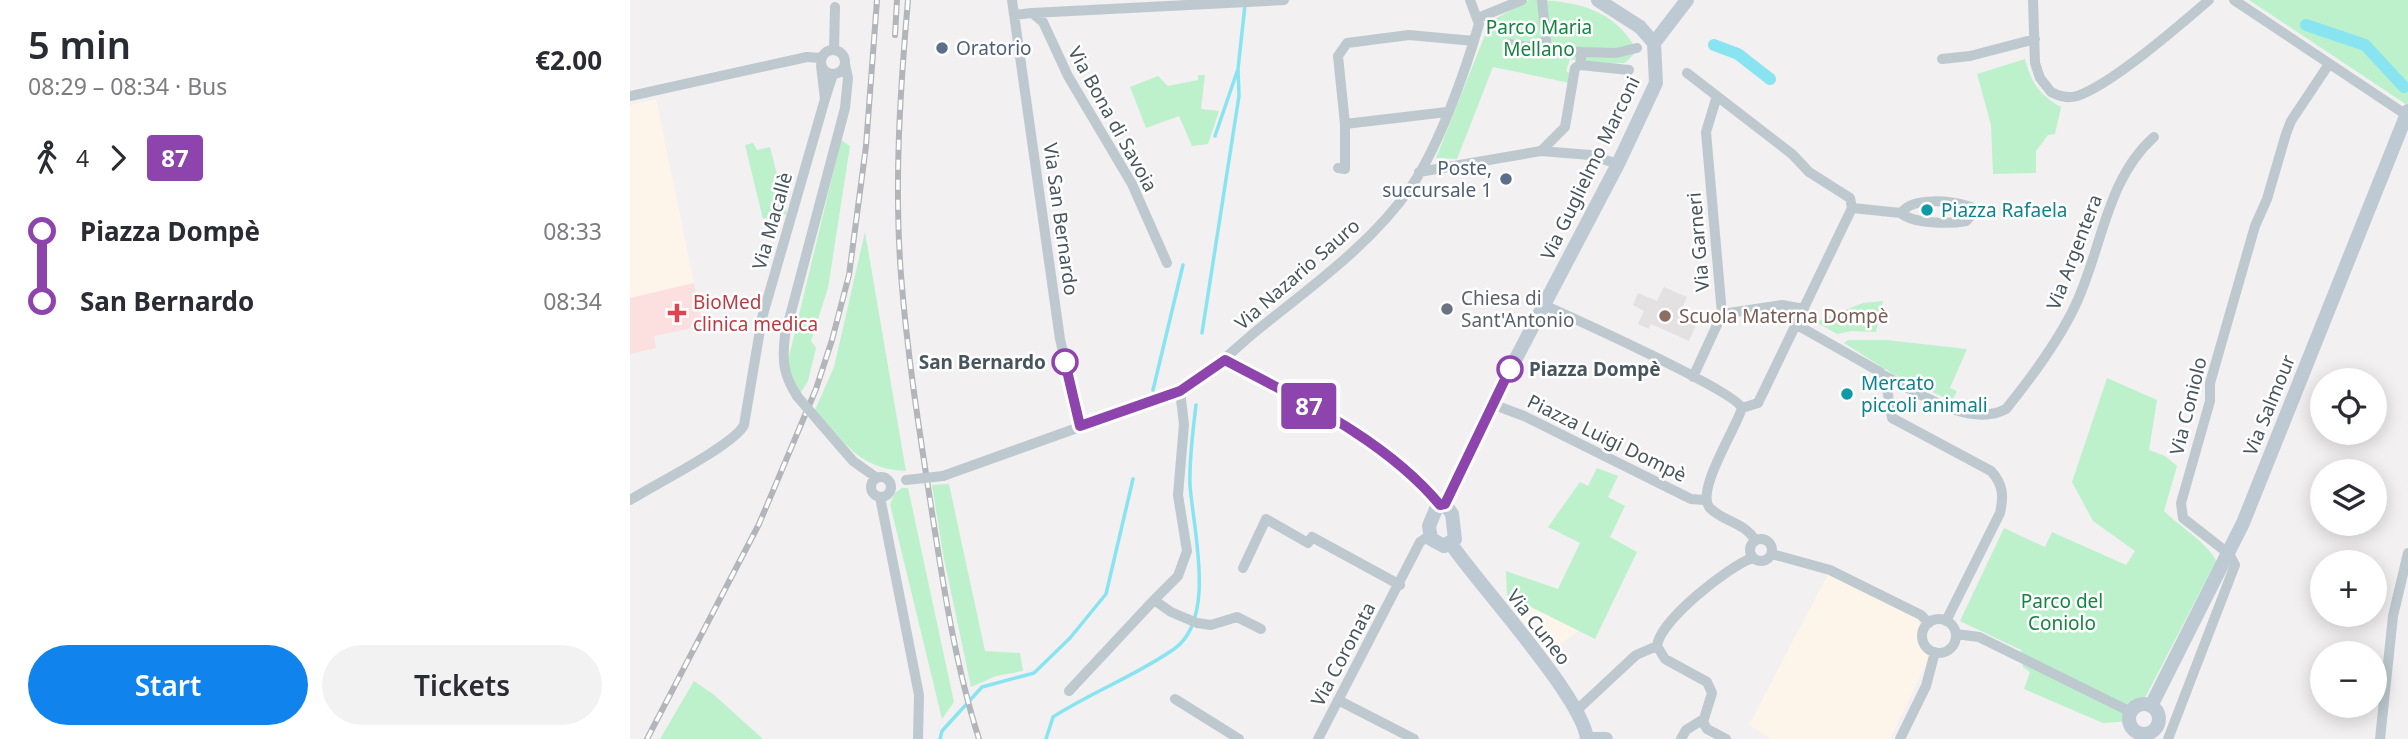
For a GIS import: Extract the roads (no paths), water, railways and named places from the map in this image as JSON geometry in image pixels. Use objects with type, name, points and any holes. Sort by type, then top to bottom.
[{"type":"main road","points":[[1598,0],[1640,27],[1654,43],[1687,0]]},
{"type":"main road","name":"Via Guglielmo Marconi","points":[[1430,535],[1432,514],[1443,505],[1492,404],[1618,164],[1656,83],[1654,43]]},
{"type":"main road","name":"Via Salmour","points":[[2131,712],[2130,724],[2136,736],[2156,728],[2158,713],[2151,706],[2229,554],[2408,114]]},
{"type":"main road","points":[[1430,535],[1441,545],[1451,544],[1455,539],[1452,514],[1443,505]]},
{"type":"main road","name":"Via Cuneo","points":[[1451,544],[1577,710],[1588,739]]},
{"type":"main road","points":[[2131,712],[2138,706],[2151,706]]},
{"type":"main road","points":[[1588,739],[1606,739]]},
{"type":"street","name":"Via San Bernardo","points":[[1012,0],[1060,339],[1080,426]]},
{"type":"street","points":[[1014,15],[1159,3],[1284,0]]},
{"type":"street","points":[[1470,0],[1478,18],[1522,0]]},
{"type":"street","points":[[1542,0],[1546,50]]},
{"type":"street","points":[[2033,0],[2035,63],[2044,85],[2059,96],[2078,95],[2116,72],[2210,0]]},
{"type":"street","points":[[2234,0],[2408,114]]},
{"type":"street","points":[[834,50],[835,7]]},
{"type":"street","name":"Via Bona di Savoia","points":[[1032,13],[1043,22],[1068,76],[1132,184],[1167,263]]},
{"type":"street","name":"Via Nazario Sauro","points":[[889,483],[943,476],[1180,391],[1225,360],[1377,228],[1405,193],[1419,172],[1447,112],[1475,40],[1478,18]]},
{"type":"street","points":[[1338,168],[1345,169],[1345,124],[1338,56],[1347,43],[1409,35],[1475,40]]},
{"type":"street","points":[[1942,59],[1970,56],[2035,39]]},
{"type":"street","points":[[1509,44],[1582,52],[1615,53],[1637,48]]},
{"type":"street","points":[[821,62],[826,51],[842,53],[848,78],[845,108],[785,335],[782,363],[786,378],[797,396],[853,461],[889,483],[888,494],[880,497]]},
{"type":"street","points":[[1541,151],[1564,127],[1576,68],[1580,65],[1582,52]]},
{"type":"street","points":[[630,96],[807,57],[821,62],[834,74],[842,70],[845,64]]},
{"type":"street","name":"Via Macallè","points":[[821,62],[825,99]]},
{"type":"street","name":"Via Coniolo","points":[[2229,554],[2183,518],[2181,503],[2210,401],[2210,383],[2255,226],[2267,199],[2286,134],[2291,121],[2329,64]]},
{"type":"street","points":[[1580,65],[1629,70]]},
{"type":"street","name":"Via Macallè","points":[[630,500],[723,444],[740,432],[744,425],[762,318],[834,74]]},
{"type":"street","points":[[1544,305],[1693,377],[1737,400],[1742,408],[1758,403],[1852,208],[1850,198],[1845,192],[1809,172],[1792,155],[1716,99],[1714,92],[1687,74]]},
{"type":"street","name":"Via Garneri","points":[[1693,377],[1722,314],[1706,132],[1716,99]]},
{"type":"street","points":[[1345,124],[1447,112]]},
{"type":"street","name":"Via Argentera","points":[[1797,325],[1883,375],[1954,409],[1976,415],[1997,414],[2006,409],[2075,307],[2126,167],[2154,136]]},
{"type":"street","points":[[1419,172],[1541,151],[1590,155],[1618,164]]},
{"type":"street","points":[[1852,208],[1901,213],[1908,219],[1958,223],[1966,221],[1971,207],[1962,204],[1915,202],[1907,205],[1901,213]]},
{"type":"street","points":[[1722,314],[1782,305],[1804,309]]},
{"type":"street","points":[[1225,360],[1275,386],[1384,453],[1406,469],[1443,505]]},
{"type":"street","points":[[1883,375],[1892,418],[1991,471],[1998,479],[2002,493],[2000,513],[1946,621]]},
{"type":"street","points":[[1069,691],[1178,576],[1187,551],[1178,495],[1184,424],[1180,391]]},
{"type":"street","name":"Piazza Luigi Dompè","points":[[1492,404],[1535,421],[1691,499],[1705,500]]},
{"type":"street","name":"Piazza Luigi Dompè","points":[[1742,408],[1706,485],[1705,500],[1710,509],[1746,529],[1755,540],[1763,539],[1770,543],[1772,554]]},
{"type":"street","points":[[877,478],[871,489],[880,497],[919,695],[918,739]]},
{"type":"street","points":[[1243,568],[1266,519],[1308,542],[1312,537],[1400,585]]},
{"type":"street","name":"Via Coronata","points":[[1318,739],[1420,542],[1430,535]]},
{"type":"street","points":[[1752,558],[1749,549],[1755,540]]},
{"type":"street","points":[[2380,739],[2393,616],[2408,553]]},
{"type":"street","points":[[1681,739],[1686,730],[1702,720],[1712,693],[1707,682],[1665,659],[1657,646],[1661,632],[1718,577],[1752,558],[1763,562],[1772,554],[1830,570],[1921,615],[1928,623]]},
{"type":"street","points":[[2168,739],[2235,565],[2229,554]]},
{"type":"street","points":[[1154,600],[1191,622],[1211,625],[1237,617],[1261,629]]},
{"type":"street","points":[[1928,623],[1946,621]]},
{"type":"street","points":[[1946,621],[1956,635],[1979,637],[2131,712]]},
{"type":"street","points":[[1928,623],[1923,632],[1923,642],[1935,652]]},
{"type":"street","points":[[1935,652],[1950,649],[1956,635]]},
{"type":"street","points":[[1577,710],[1636,655],[1657,646]]},
{"type":"street","points":[[1900,739],[1926,686],[1935,652]]},
{"type":"street","points":[[1175,699],[1239,739]]},
{"type":"street","points":[[1338,700],[1414,739]]},
{"type":"street","points":[[1702,720],[1707,729],[1726,739]]},
{"type":"waterway","points":[[1215,136],[1238,69],[1245,5]]},
{"type":"waterway","points":[[2306,25],[2365,45],[2404,87]]},
{"type":"waterway","points":[[1714,45],[1738,54],[1770,79]]},
{"type":"waterway","points":[[1202,333],[1239,96],[1238,69]]},
{"type":"waterway","points":[[1153,390],[1183,265]]},
{"type":"waterway","points":[[1046,739],[1053,717],[1160,658],[1174,649],[1187,635],[1195,617],[1199,596],[1198,548],[1190,485],[1196,405]]},
{"type":"waterway","points":[[940,739],[942,731],[982,687],[1034,673],[1070,638],[1106,594],[1133,479]]},
{"type":"railway","points":[[647,739],[759,524],[816,389],[832,340],[849,275],[866,146],[877,0]]},
{"type":"railway","points":[[895,35],[897,0]]},
{"type":"railway","points":[[908,0],[898,172],[899,241],[904,304],[918,419],[945,594],[956,653],[979,739]]},
{"type":"place","name":"Oratorio","points":[[942,48]]},
{"type":"place","name":"Poste, succursale 1","points":[[1506,179]]},
{"type":"place","name":"Piazza Rafaela","points":[[1927,210]]},
{"type":"place","name":"Chiesa di Sant'Antonio","points":[[1447,309]]},
{"type":"place","name":"BioMed clinica medica","points":[[677,313]]},
{"type":"place","name":"Scuola Materna Dompè","points":[[1665,316]]},
{"type":"place","name":"San Bernardo","points":[[1065,362]]},
{"type":"place","name":"Piazza Dompè","points":[[1510,369]]},
{"type":"place","name":"Mercato piccoli animali","points":[[1847,394]]},
{"type":"park label","name":"Parco Maria Mellano","points":[[1539,38]]},
{"type":"park label","name":"Parco del Coniolo","points":[[2062,612]]}]
